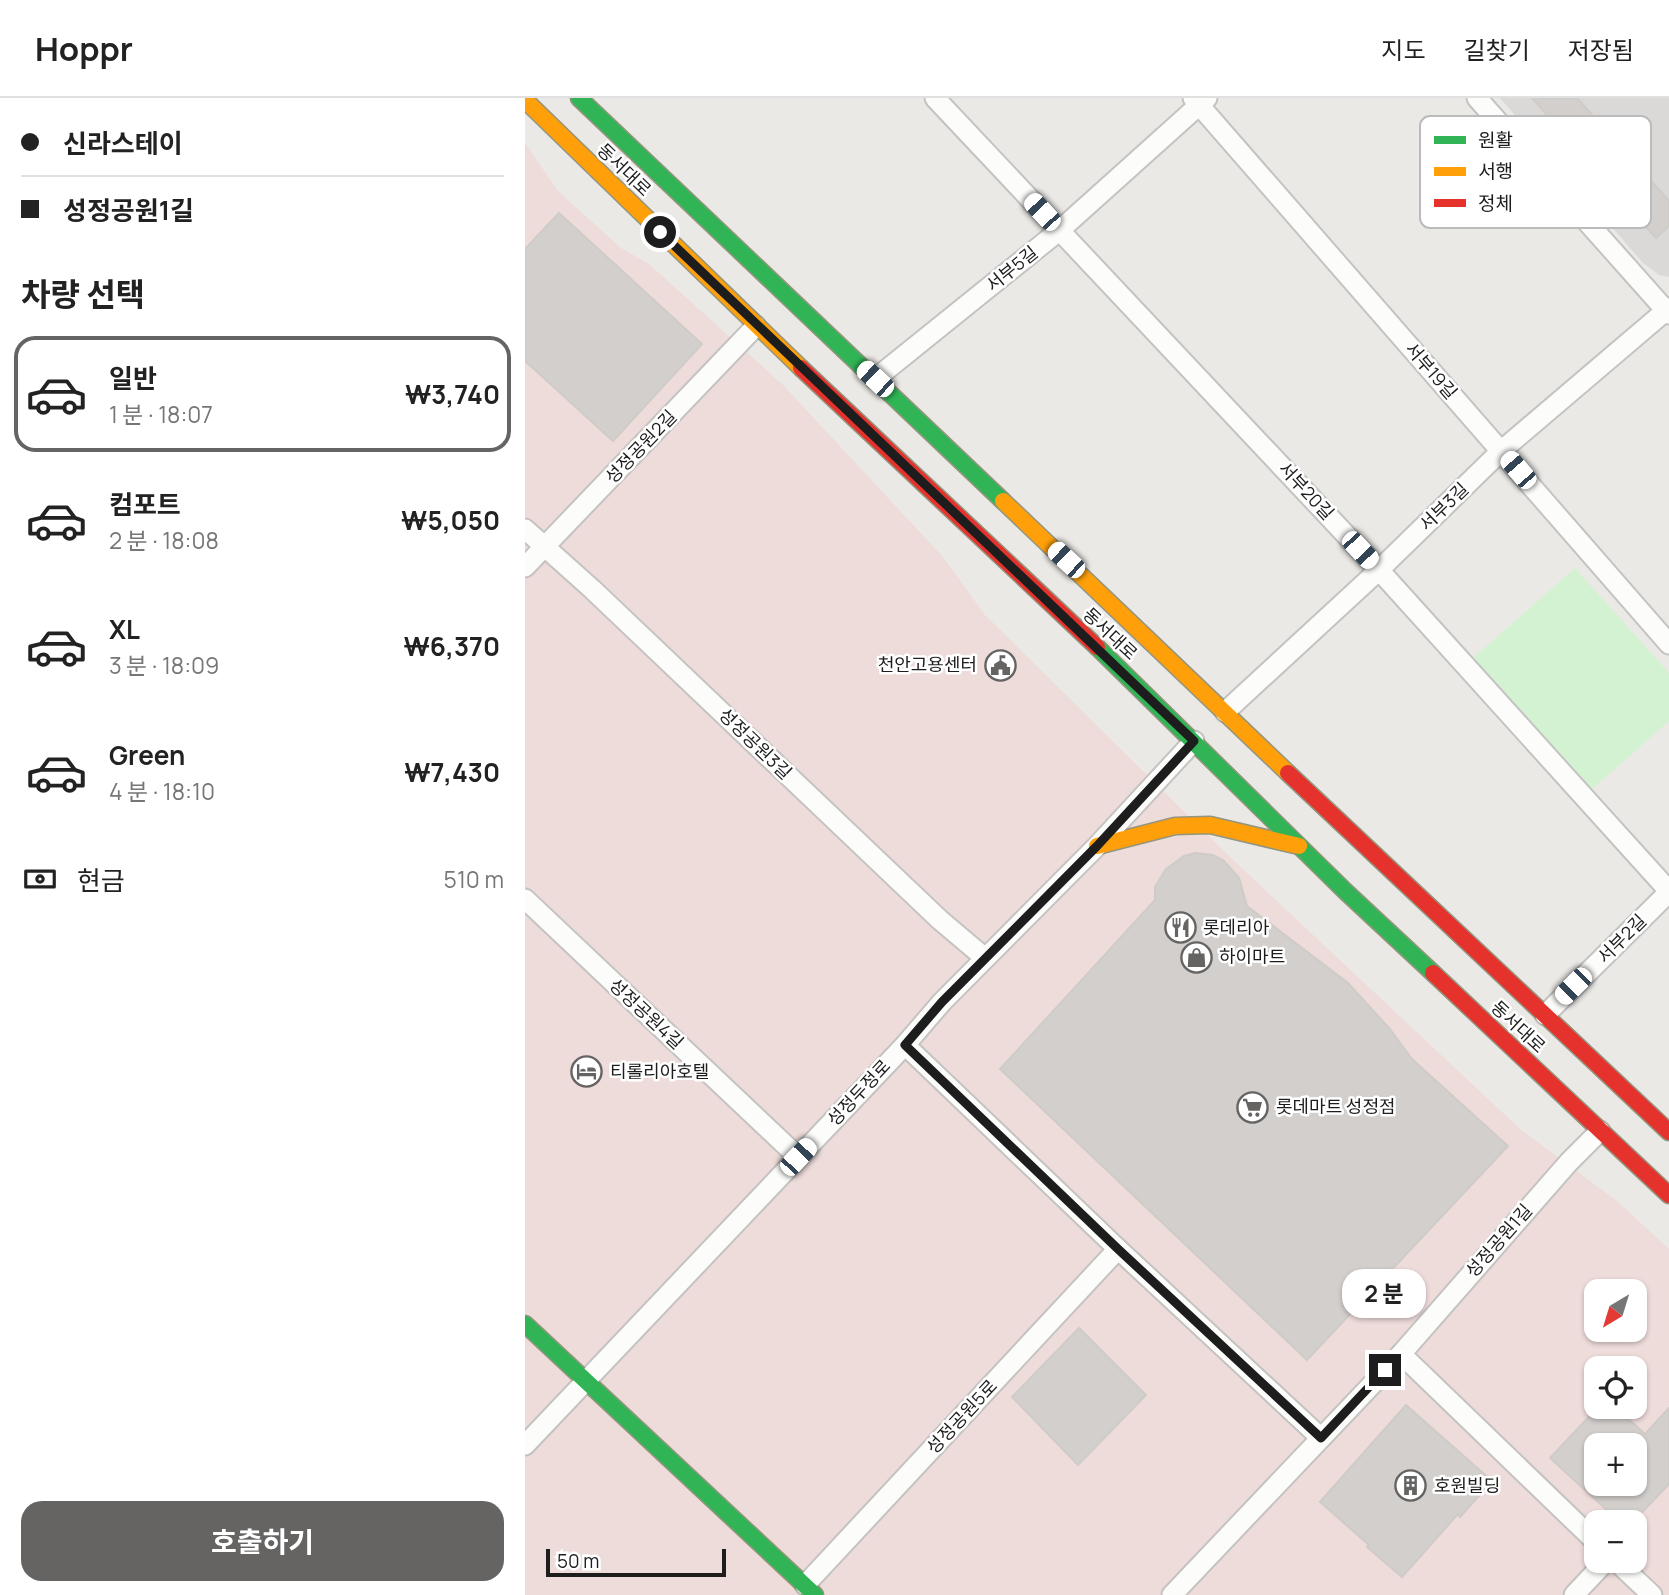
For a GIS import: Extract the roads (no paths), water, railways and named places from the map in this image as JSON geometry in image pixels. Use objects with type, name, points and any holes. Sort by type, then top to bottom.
[{"type":"main road","name":"동서대로","points":[[579,98],[1669,1132]]},
{"type":"main road","name":"동서대로","points":[[525,100],[756,326],[1194,741],[1299,846],[1669,1195]]},
{"type":"main road","name":"성정두정로","points":[[1194,741],[1225,712]]},
{"type":"main road","points":[[1097,846],[1175,826],[1210,825],[1299,846]]},
{"type":"main road","name":"성정공원5로","points":[[525,1324],[810,1590]]},
{"type":"street","name":"서부20길","points":[[935,98],[1379,570],[1669,892]]},
{"type":"street","points":[[1478,98],[1494,116]]},
{"type":"street","name":"서부5길","points":[[875,379],[1060,230],[1199,100]]},
{"type":"street","name":"서부19길","points":[[1199,100],[1669,644]]},
{"type":"street","points":[[1594,228],[1668,311]]},
{"type":"street","name":"서부3길","points":[[1225,712],[1379,570],[1501,451],[1668,311]]},
{"type":"street","name":"성정공원2길","points":[[525,567],[756,326]]},
{"type":"street","name":"성정공원3길","points":[[525,529],[592,589],[940,920],[985,958]]},
{"type":"street","name":"성정두정로","points":[[525,1446],[985,958],[1097,846],[1194,741]]},
{"type":"street","name":"서부2길","points":[[1545,1015],[1669,892]]},
{"type":"street","name":"성정공원4길","points":[[525,899],[798,1157]]},
{"type":"street","points":[[905,1045],[1321,1438]]},
{"type":"street","name":"성정공원1길","points":[[1172,1595],[1401,1354],[1569,1162],[1600,1131]]},
{"type":"street","name":"성정공원5로","points":[[810,1590],[1118,1249]]},
{"type":"street","points":[[1401,1354],[1584,1530]]},
{"type":"street","points":[[1574,1595],[1595,1573]]},
{"type":"street","points":[[1629,1573],[1652,1595]]},
{"type":"place","name":"천안고용센터","points":[[1000,665]]},
{"type":"place","name":"롯데리아","points":[[1180,928]]},
{"type":"place","name":"하이마트","points":[[1196,957]]},
{"type":"place","name":"티롤리아호텔","points":[[587,1072]]},
{"type":"place","name":"롯데마트 성정점","points":[[1253,1107]]},
{"type":"place","name":"호원빌딩","points":[[1411,1486]]}]
